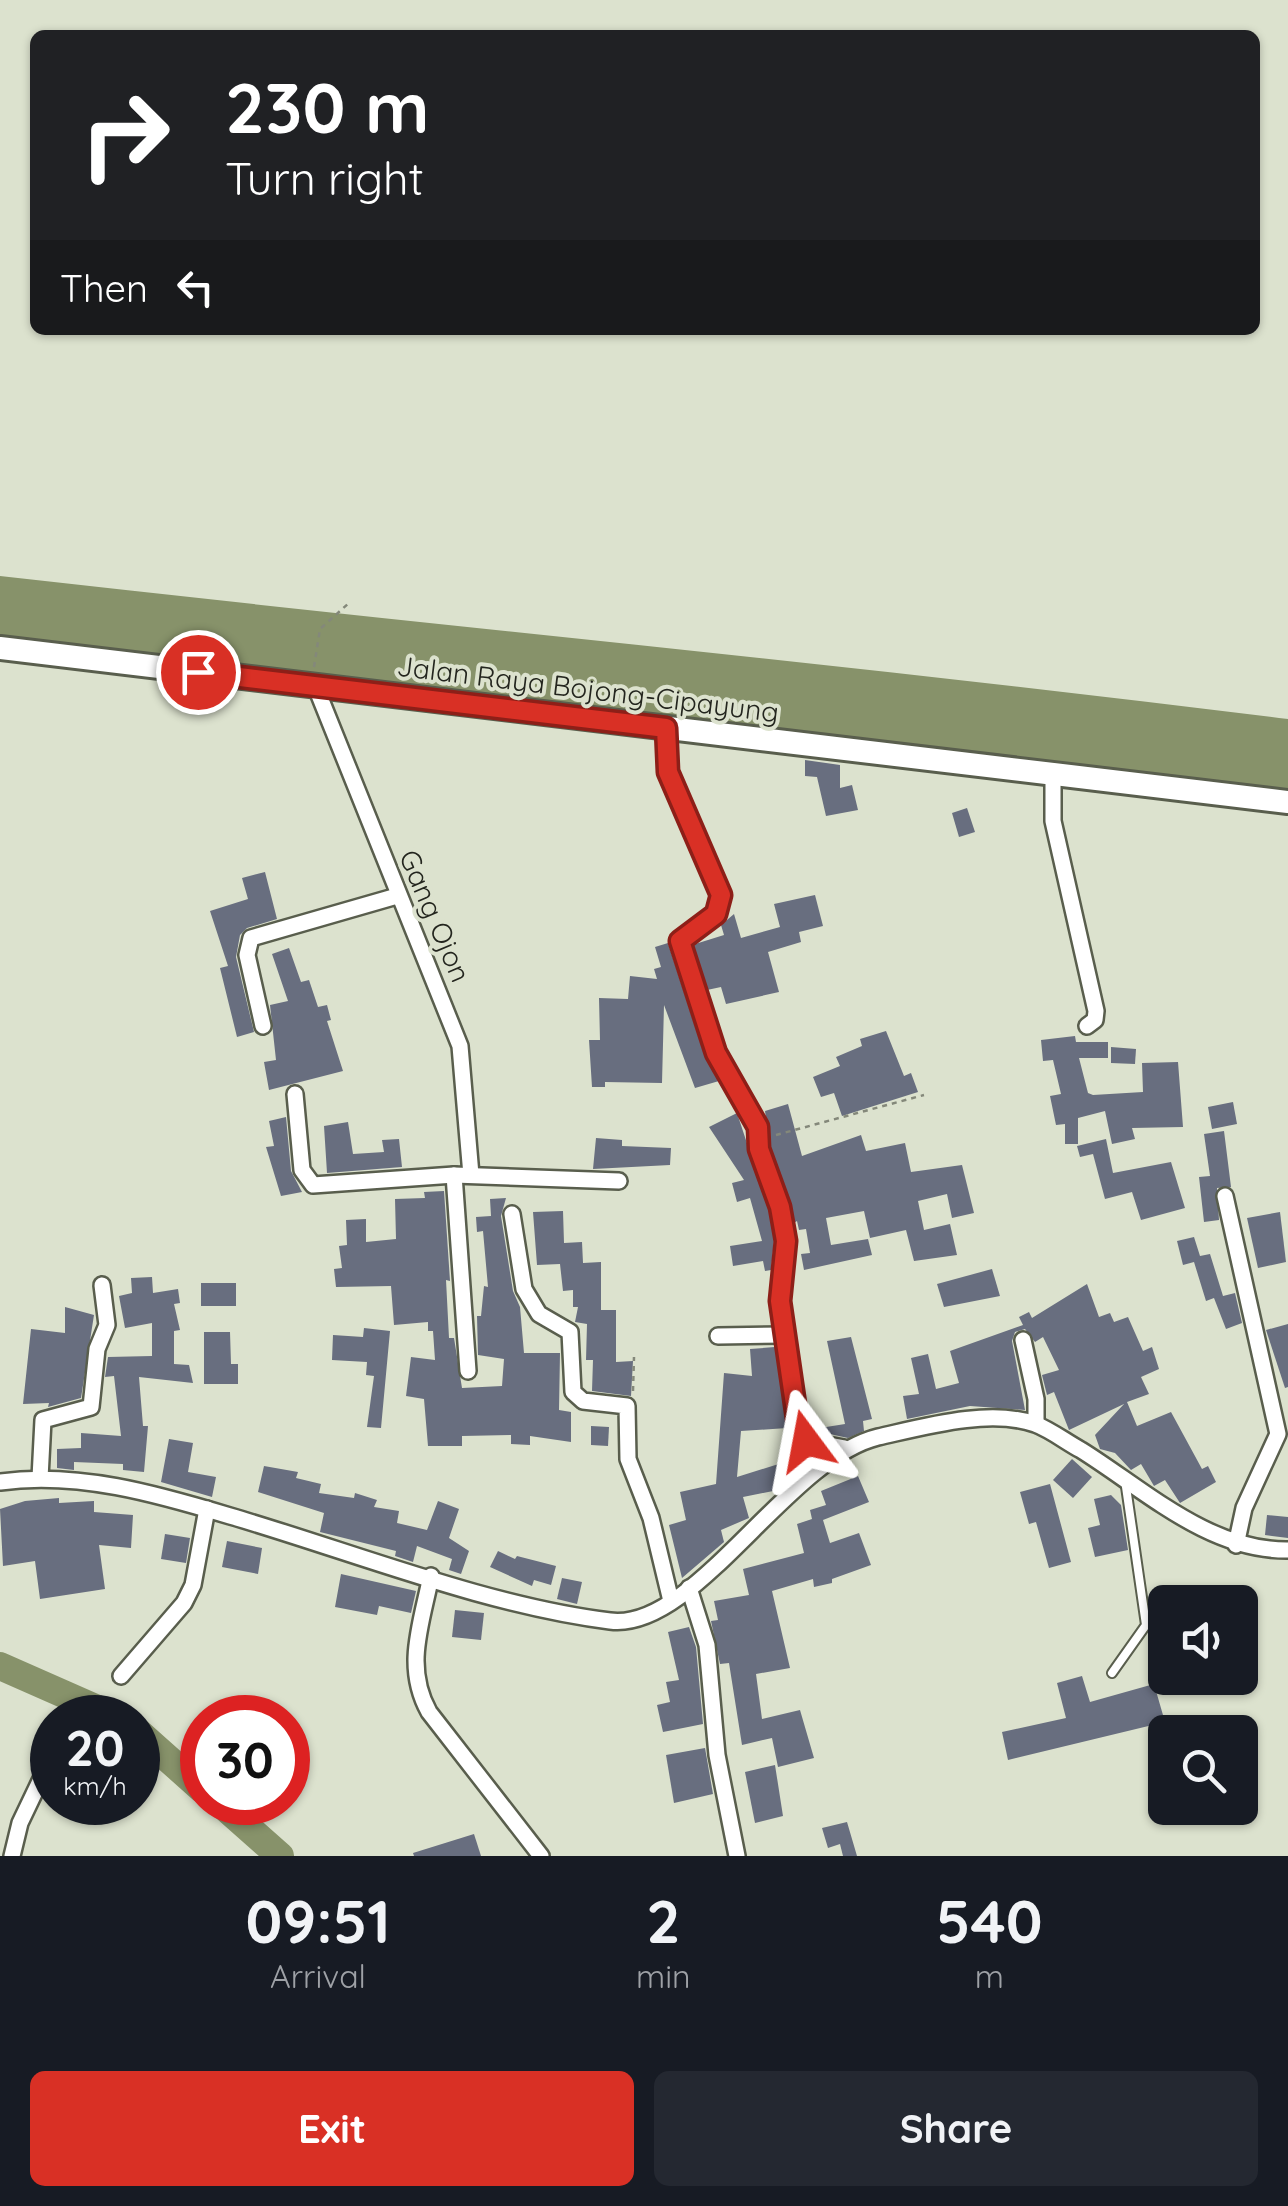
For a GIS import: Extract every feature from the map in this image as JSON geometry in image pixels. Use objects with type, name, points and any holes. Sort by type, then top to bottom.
[{"type":"street","name":"Jalan Raya Bojong-Cipayung","points":[[0,648],[315,675],[666,728],[1288,802]]},
{"type":"street","name":"Gang Ojon","points":[[315,675],[397,896],[460,1046],[468,1371]]},
{"type":"street","points":[[666,728],[668,772],[721,895],[716,914],[680,941],[716,1053],[758,1127],[784,1226],[780,1301],[800,1432],[808,1442],[844,1448],[960,1423],[1016,1420],[1036,1424],[1236,1545],[1288,1550]]},
{"type":"street","points":[[1053,776],[1053,821],[1096,1011],[1095,1020],[1087,1026]]},
{"type":"street","points":[[263,1026],[247,956],[250,938],[397,896]]},
{"type":"street","points":[[296,1094],[302,1170],[313,1185],[462,1175],[619,1181]]},
{"type":"street","points":[[1225,1196],[1278,1434],[1244,1508],[1236,1545]]},
{"type":"street","points":[[512,1214],[524,1289],[539,1314],[570,1332],[573,1392],[583,1401],[627,1406],[628,1459],[651,1518],[671,1601]]},
{"type":"street","points":[[40,1478],[43,1420],[84,1410],[94,1399],[97,1349],[107,1325],[102,1285]]},
{"type":"street","points":[[718,1336],[786,1335]]},
{"type":"street","points":[[1024,1340],[1036,1399],[1036,1424]]},
{"type":"street","points":[[0,1482],[40,1478],[146,1493],[431,1576],[614,1622],[641,1619],[690,1588],[844,1448]]},
{"type":"street","points":[[122,1676],[184,1603],[192,1586],[207,1509]]},
{"type":"street","points":[[431,1576],[414,1660],[417,1688],[430,1712],[541,1856]]},
{"type":"street","points":[[690,1588],[709,1658],[716,1755],[736,1856]]},
{"type":"street","points":[[12,1856],[30,1802]]},
{"type":"lane","points":[[1112,1673],[1146,1625],[1125,1479]]},
{"type":"path","points":[[315,675],[320,630],[350,602]]},
{"type":"path","points":[[760,1140],[924,1095]]},
{"type":"path","points":[[627,1406],[633,1396],[634,1357]]},
{"type":"shaded area","points":[[0,576],[1288,719],[1288,805],[0,648]]},
{"type":"building","points":[[805,760],[840,765],[840,788],[852,785],[858,810],[826,816],[817,777],[805,776]]},
{"type":"building","points":[[967,808],[975,832],[959,837],[952,813]]},
{"type":"building","points":[[265,872],[277,919],[247,928],[240,935],[236,957],[254,1032],[237,1037],[220,968],[228,966],[210,911],[248,899],[242,878]]},
{"type":"building","points":[[815,895],[823,926],[799,932],[801,942],[768,952],[779,992],[726,1004],[721,987],[707,990],[692,945],[724,935],[721,925],[734,914],[741,938],[780,927],[774,904]]},
{"type":"building","points":[[668,943],[705,1057],[719,1081],[695,1088],[664,1005],[662,1083],[605,1082],[605,1087],[592,1087],[589,1040],[600,1040],[599,998],[628,999],[630,976],[657,979],[654,969],[661,967],[655,947]]},
{"type":"building","points":[[289,948],[301,982],[309,980],[318,1007],[327,1005],[331,1020],[327,1021],[343,1071],[269,1090],[264,1062],[276,1060],[270,1005],[288,1001],[272,954]]},
{"type":"building","points":[[886,1031],[904,1076],[911,1073],[918,1092],[842,1116],[834,1093],[821,1097],[813,1077],[840,1066],[836,1057],[862,1046],[860,1039]]},
{"type":"building","points":[[1075,1036],[1076,1042],[1108,1042],[1108,1058],[1079,1058],[1088,1093],[1093,1095],[1143,1092],[1142,1063],[1178,1062],[1183,1127],[1132,1128],[1135,1139],[1112,1144],[1105,1111],[1078,1118],[1078,1144],[1065,1144],[1065,1124],[1056,1125],[1050,1096],[1061,1094],[1053,1060],[1043,1061],[1041,1040]]},
{"type":"building","points":[[1111,1047],[1136,1049],[1135,1064],[1111,1063]]},
{"type":"building","points":[[1233,1102],[1237,1124],[1212,1129],[1208,1107]]},
{"type":"building","points":[[788,1104],[802,1156],[861,1135],[866,1151],[905,1143],[911,1172],[962,1165],[974,1213],[952,1218],[947,1194],[918,1201],[924,1230],[950,1224],[957,1255],[914,1261],[906,1230],[870,1238],[864,1211],[826,1218],[831,1245],[868,1239],[872,1255],[804,1270],[801,1254],[810,1253],[806,1229],[799,1230],[797,1221],[794,1223],[770,1147],[765,1111]]},
{"type":"building","points":[[737,1113],[769,1210],[774,1241],[771,1270],[765,1271],[763,1261],[733,1266],[730,1246],[762,1241],[750,1198],[737,1202],[732,1183],[744,1180],[709,1127]]},
{"type":"building","points":[[286,1117],[291,1171],[302,1192],[281,1196],[266,1147],[274,1146],[269,1121]]},
{"type":"building","points":[[348,1122],[353,1154],[384,1152],[382,1140],[399,1139],[402,1167],[327,1173],[324,1126]]},
{"type":"building","points":[[1224,1131],[1231,1187],[1217,1188],[1219,1220],[1204,1222],[1199,1177],[1210,1176],[1204,1134]]},
{"type":"building","points":[[596,1138],[622,1140],[622,1146],[671,1148],[670,1165],[593,1169]]},
{"type":"building","points":[[1106,1139],[1113,1173],[1171,1162],[1185,1208],[1141,1220],[1132,1192],[1105,1199],[1093,1154],[1080,1157],[1077,1146]]},
{"type":"building","points":[[444,1191],[449,1338],[454,1338],[462,1388],[502,1386],[504,1359],[478,1355],[477,1316],[481,1316],[484,1286],[488,1287],[483,1231],[477,1232],[476,1217],[491,1216],[490,1199],[506,1198],[501,1216],[513,1291],[520,1307],[524,1353],[560,1353],[559,1410],[571,1412],[571,1442],[530,1436],[530,1445],[511,1444],[511,1435],[462,1436],[462,1446],[428,1446],[424,1399],[406,1396],[411,1357],[435,1360],[433,1331],[428,1331],[428,1322],[394,1325],[391,1286],[336,1287],[334,1269],[342,1268],[339,1246],[347,1245],[346,1220],[366,1219],[366,1242],[396,1239],[395,1199],[425,1198],[424,1192]]},
{"type":"building","points":[[563,1211],[564,1243],[582,1242],[583,1263],[601,1262],[601,1310],[616,1310],[616,1362],[633,1361],[631,1396],[592,1391],[593,1360],[586,1360],[587,1324],[575,1322],[578,1307],[573,1307],[573,1290],[563,1291],[560,1264],[537,1265],[533,1212]]},
{"type":"building","points":[[1280,1212],[1286,1262],[1258,1268],[1247,1218]]},
{"type":"building","points":[[1194,1237],[1200,1256],[1210,1254],[1223,1296],[1235,1293],[1242,1323],[1226,1329],[1214,1298],[1206,1301],[1194,1262],[1183,1265],[1177,1241]]},
{"type":"building","points":[[992,1269],[1000,1296],[944,1307],[937,1284]]},
{"type":"building","points":[[152,1277],[153,1293],[178,1289],[180,1303],[174,1304],[180,1330],[174,1331],[174,1364],[189,1365],[193,1383],[139,1377],[143,1426],[148,1426],[144,1472],[123,1470],[123,1464],[74,1462],[74,1470],[57,1468],[57,1449],[81,1448],[81,1433],[121,1436],[114,1376],[105,1377],[108,1357],[152,1356],[152,1323],[125,1328],[119,1296],[132,1293],[131,1278]]},
{"type":"building","points":[[201,1283],[236,1283],[236,1306],[201,1306]]},
{"type":"building","points":[[1087,1284],[1099,1317],[1110,1313],[1114,1322],[1128,1317],[1143,1351],[1152,1347],[1159,1369],[1141,1377],[1149,1394],[1127,1402],[1137,1426],[1171,1412],[1202,1469],[1208,1466],[1216,1482],[1180,1503],[1165,1480],[1154,1486],[1141,1464],[1131,1470],[1115,1453],[1100,1449],[1095,1435],[1124,1404],[1069,1430],[1054,1392],[1047,1395],[1042,1375],[1059,1370],[1043,1337],[1035,1342],[1025,1329],[1015,1332],[1012,1341],[1025,1410],[970,1406],[907,1419],[903,1396],[919,1394],[911,1358],[928,1354],[936,1389],[959,1383],[950,1351],[1023,1325],[1019,1317],[1029,1312],[1032,1318]]},
{"type":"building","points":[[65,1307],[94,1315],[81,1398],[48,1407],[49,1403],[23,1404],[31,1329],[65,1333]]},
{"type":"building","points":[[1288,1324],[1288,1387],[1285,1388],[1266,1330]]},
{"type":"building","points":[[364,1328],[390,1331],[381,1428],[367,1427],[374,1376],[366,1375],[367,1362],[332,1360],[333,1335],[363,1337]]},
{"type":"building","points":[[204,1332],[230,1332],[231,1364],[238,1364],[238,1384],[204,1384]]},
{"type":"building","points":[[851,1337],[872,1419],[863,1421],[864,1431],[848,1438],[821,1432],[820,1428],[845,1424],[827,1341]]},
{"type":"building","points":[[775,1347],[787,1428],[741,1431],[737,1477],[788,1461],[794,1476],[778,1490],[743,1497],[749,1518],[721,1530],[724,1542],[682,1578],[669,1525],[686,1520],[680,1492],[716,1484],[724,1373],[752,1376],[750,1349]]},
{"type":"building","points":[[591,1426],[609,1427],[608,1446],[591,1445]]},
{"type":"building","points":[[169,1439],[193,1443],[188,1472],[216,1477],[212,1497],[161,1482]]},
{"type":"building","points":[[1072,1459],[1092,1477],[1073,1498],[1053,1480]]},
{"type":"building","points":[[264,1466],[298,1472],[296,1478],[321,1484],[319,1493],[354,1498],[355,1493],[377,1500],[374,1507],[399,1511],[397,1523],[427,1530],[438,1501],[459,1509],[449,1538],[469,1551],[461,1574],[449,1570],[452,1559],[417,1546],[413,1562],[395,1556],[396,1551],[320,1532],[324,1513],[258,1492]]},
{"type":"building","points":[[858,1476],[869,1502],[823,1520],[830,1543],[859,1533],[871,1565],[832,1579],[832,1583],[814,1587],[813,1579],[772,1591],[790,1668],[756,1674],[762,1719],[800,1710],[814,1758],[778,1767],[772,1738],[742,1745],[729,1663],[720,1664],[711,1621],[718,1620],[714,1601],[749,1595],[743,1569],[804,1553],[797,1524],[812,1519],[810,1510],[826,1505],[821,1491]]},
{"type":"building","points":[[1050,1484],[1071,1562],[1049,1568],[1036,1522],[1029,1524],[1020,1492]]},
{"type":"building","points":[[1111,1495],[1121,1505],[1128,1550],[1095,1557],[1088,1528],[1100,1525],[1094,1499]]},
{"type":"building","points":[[59,1498],[59,1503],[94,1501],[94,1512],[133,1515],[131,1548],[99,1545],[105,1589],[40,1599],[35,1561],[3,1566],[0,1509],[25,1501]]},
{"type":"building","points":[[1267,1515],[1288,1517],[1288,1538],[1265,1535]]},
{"type":"building","points":[[165,1534],[190,1538],[186,1563],[161,1559]]},
{"type":"building","points":[[227,1541],[262,1548],[258,1574],[222,1567]]},
{"type":"building","points":[[498,1551],[515,1559],[517,1556],[556,1566],[551,1585],[534,1580],[532,1586],[490,1567]]},
{"type":"building","points":[[341,1574],[416,1591],[411,1613],[379,1606],[377,1615],[335,1607]]},
{"type":"building","points":[[562,1578],[582,1582],[577,1604],[557,1599]]},
{"type":"building","points":[[455,1610],[484,1613],[481,1640],[452,1637]]},
{"type":"building","points":[[689,1627],[696,1647],[703,1724],[663,1732],[657,1705],[670,1702],[666,1682],[679,1680],[668,1632]]},
{"type":"building","points":[[1082,1676],[1090,1702],[1148,1686],[1148,1695],[1157,1695],[1163,1715],[1148,1715],[1148,1726],[1008,1760],[1002,1732],[1066,1718],[1057,1683]]},
{"type":"building","points":[[705,1748],[713,1794],[674,1803],[666,1755]]},
{"type":"building","points":[[775,1765],[783,1816],[755,1823],[745,1772]]},
{"type":"building","points":[[847,1822],[857,1856],[843,1856],[840,1844],[828,1848],[822,1828]]},
{"type":"building","points":[[474,1834],[481,1856],[414,1856],[413,1853]]},
{"type":"waterway","points":[[0,1666],[66,1695]]},
{"type":"waterway","points":[[160,1752],[180,1769]]},
{"type":"waterway","points":[[245,1825],[280,1856]]},
{"type":"route","points":[[198,672],[666,728],[664,756],[668,772],[721,895],[716,914],[709,922],[681,936],[682,952],[716,1053],[758,1127],[759,1149],[780,1207],[786,1241],[780,1301],[798,1425],[806,1441]]}]
